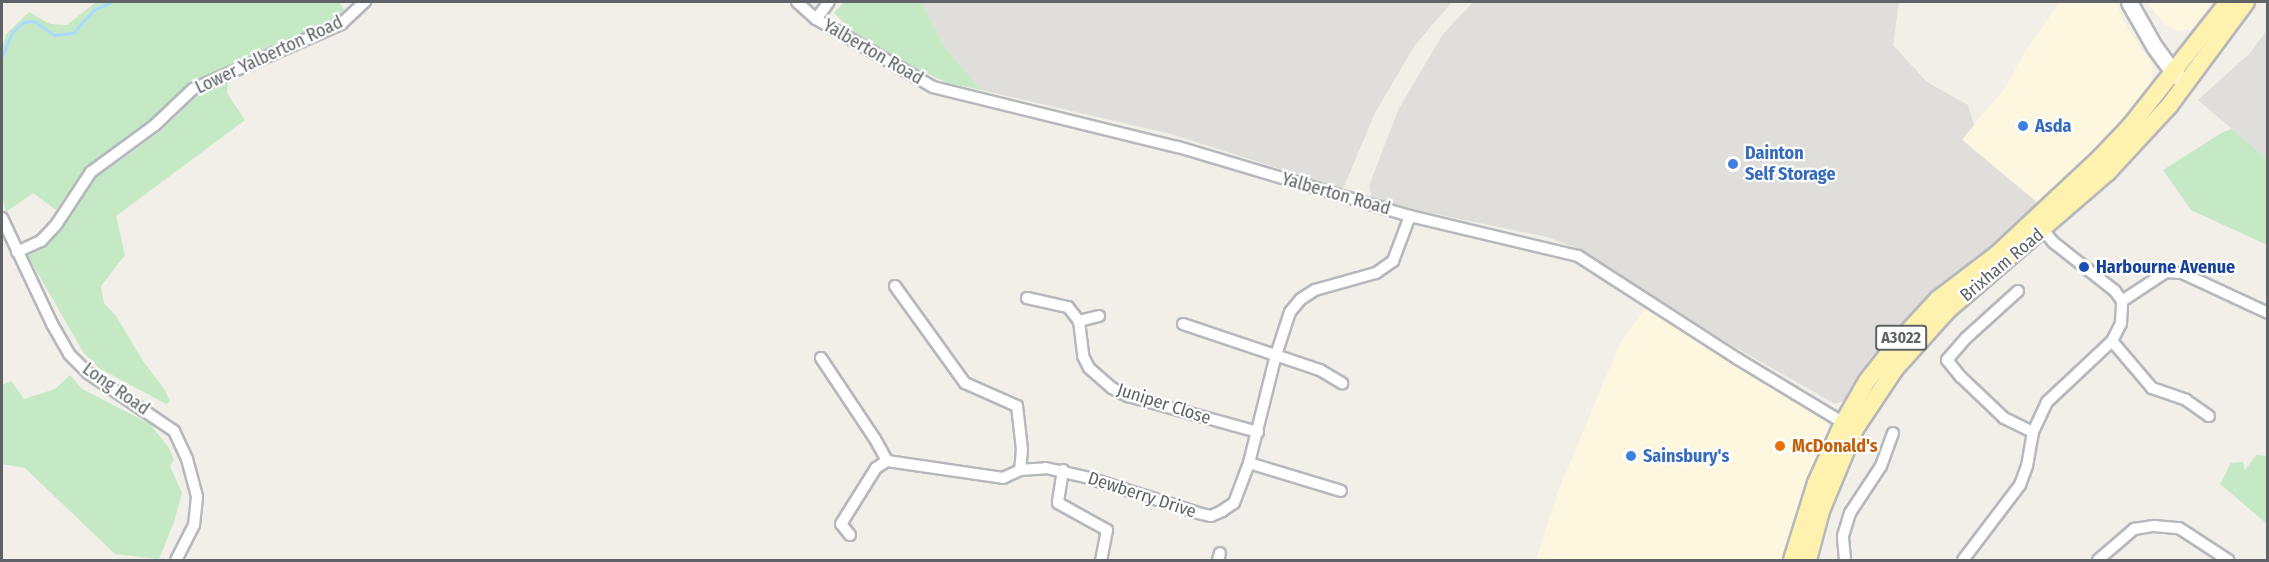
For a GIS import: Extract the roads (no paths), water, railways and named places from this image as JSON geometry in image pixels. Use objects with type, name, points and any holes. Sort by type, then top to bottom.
[{"type":"main road","points":[[2129,2],[2173,72],[2187,83]]},
{"type":"main road","name":"Brixham Road","points":[[2039,226],[2132,124],[2228,2]]},
{"type":"main road","name":"Brixham Road","points":[[1808,561],[1821,511],[1849,426],[1867,381],[1919,317],[2108,172],[2187,83],[2246,2]]},
{"type":"main road","name":"Brixham Road","points":[[1791,561],[1816,483],[1849,426]]},
{"type":"street","name":"Lower Yalberton Road","points":[[17,252],[41,242],[56,225],[91,172],[155,125],[193,89],[341,24],[365,2]]},
{"type":"street","name":"Yalberton Road","points":[[797,2],[816,19],[933,87],[1178,147],[1410,216],[1578,256],[1849,426]]},
{"type":"street","points":[[816,19],[829,2]]},
{"type":"street","name":"Dewberry Drive","points":[[887,461],[1003,478],[1020,470],[1046,468],[1063,470],[1211,516],[1234,503],[1250,463],[1276,355],[1290,312],[1301,298],[1315,290],[1376,273],[1393,261],[1410,216]]},
{"type":"street","name":"Long Road","points":[[2,218],[52,324],[69,354],[88,373],[174,431],[187,459],[197,497],[194,525],[176,561]]},
{"type":"street","points":[[1963,561],[2020,485],[2027,466],[2033,432],[2046,402],[2112,341],[2121,323],[2122,301],[2103,280],[2053,242],[2039,226]]},
{"type":"street","points":[[2122,301],[2166,272],[2182,273],[2268,313]]},
{"type":"street","points":[[895,286],[965,383],[1017,406],[1022,449],[1020,470]]},
{"type":"street","points":[[2018,291],[1966,338],[1947,360],[1961,377],[2004,418],[2033,432]]},
{"type":"street","points":[[1027,298],[1068,307],[1079,321],[1099,316]]},
{"type":"street","name":"Juniper Close","points":[[1079,321],[1083,356],[1089,368],[1112,388],[1128,396],[1258,432]]},
{"type":"street","points":[[1183,324],[1320,370],[1342,382]]},
{"type":"street","points":[[2112,341],[2152,388],[2186,400],[2209,416]]},
{"type":"street","points":[[821,358],[876,439],[887,461],[876,468],[841,524],[850,535]]},
{"type":"street","points":[[1845,561],[1843,536],[1850,513],[1881,466],[1893,433]]},
{"type":"street","points":[[1250,463],[1341,491]]},
{"type":"street","points":[[1063,470],[1058,503],[1107,530],[1101,561]]},
{"type":"street","points":[[2098,561],[2134,529],[2154,526],[2179,528],[2228,561]]},
{"type":"waterway","points":[[2,56],[12,32],[24,22],[34,21],[54,35],[73,33],[94,10],[111,2]]},
{"type":"place","name":"Asda","points":[[2023,126]]},
{"type":"place","name":"Dainton Self Storage","points":[[1733,164]]},
{"type":"place","name":"Harbourne Avenue","points":[[2084,267]]},
{"type":"place","name":"McDonald's","points":[[1780,446]]},
{"type":"place","name":"Sainsbury's","points":[[1631,456]]}]
